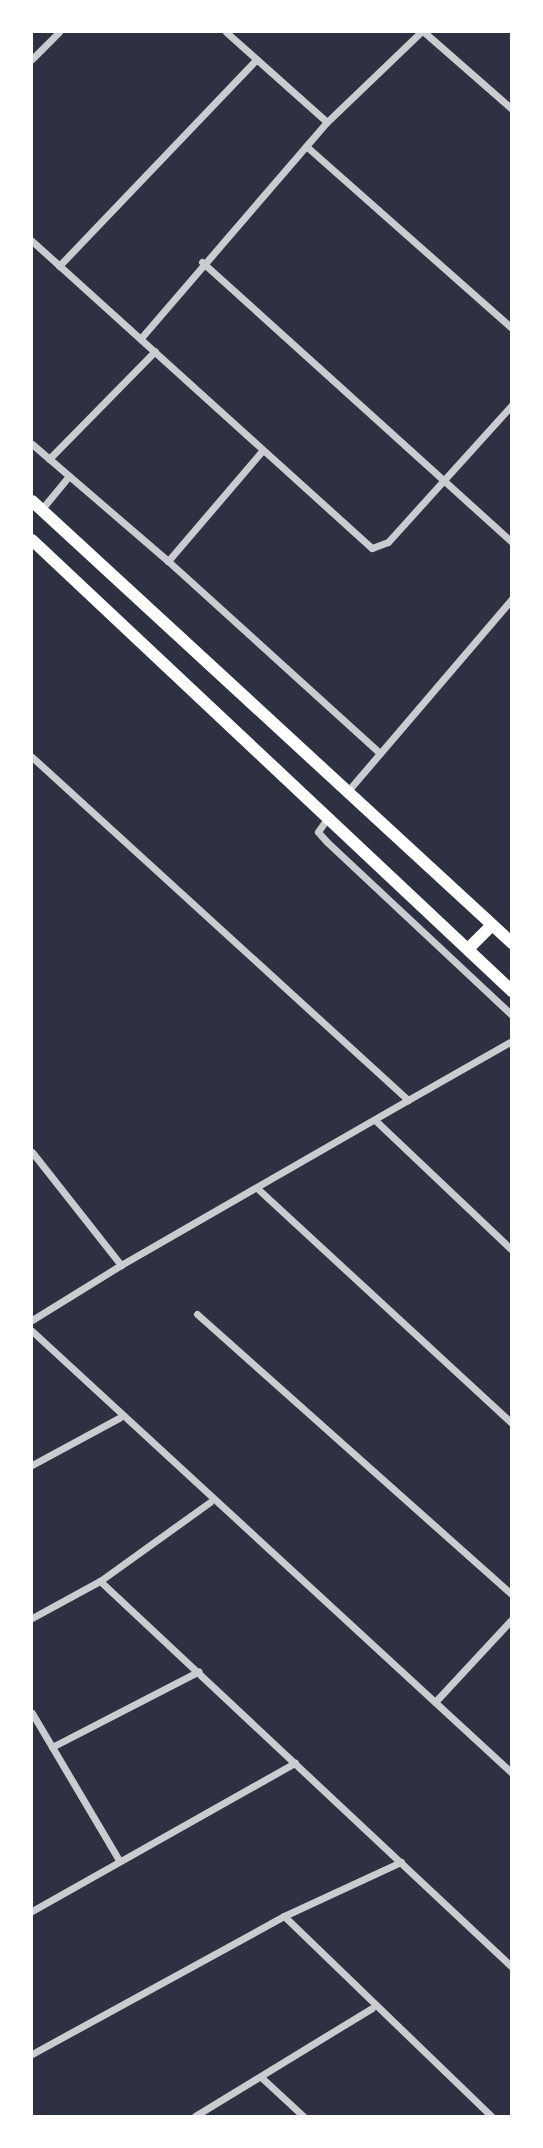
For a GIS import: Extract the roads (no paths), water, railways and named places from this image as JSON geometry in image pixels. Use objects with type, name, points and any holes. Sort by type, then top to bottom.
[{"type":"main road","points":[[36,506],[512,943]]},
{"type":"main road","points":[[32,540],[329,816],[512,991]]},
{"type":"main road","points":[[468,949],[492,925]]},
{"type":"street","points":[[32,59],[59,32]]},
{"type":"street","points":[[226,32],[327,122]]},
{"type":"street","points":[[141,338],[202,262],[327,122],[422,32],[512,109]]},
{"type":"street","points":[[59,265],[257,59]]},
{"type":"street","points":[[306,146],[512,328]]},
{"type":"street","points":[[32,241],[262,451],[377,549],[512,405]]},
{"type":"street","points":[[202,262],[440,481],[512,542]]},
{"type":"street","points":[[49,459],[155,351]]},
{"type":"street","points":[[32,444],[168,561],[380,753]]},
{"type":"street","points":[[168,561],[262,451]]},
{"type":"street","points":[[36,506],[69,476]]},
{"type":"street","points":[[347,792],[512,599]]},
{"type":"street","points":[[32,757],[408,1100]]},
{"type":"street","points":[[329,816],[318,832],[327,842],[512,1014]]},
{"type":"street","points":[[32,1320],[121,1265],[258,1189],[512,1041]]},
{"type":"street","points":[[376,1121],[512,1250]]},
{"type":"street","points":[[32,1155],[121,1265]]},
{"type":"street","points":[[258,1189],[512,1423]]},
{"type":"street","points":[[197,1314],[512,1595]]},
{"type":"street","points":[[32,1331],[119,1418],[210,1502],[512,1773]]},
{"type":"street","points":[[32,1465],[119,1418]]},
{"type":"street","points":[[32,1618],[100,1581],[210,1502]]},
{"type":"street","points":[[100,1581],[512,1966]]},
{"type":"street","points":[[435,1702],[512,1619]]},
{"type":"street","points":[[52,1747],[198,1671]]},
{"type":"street","points":[[32,1713],[119,1860]]},
{"type":"street","points":[[32,1911],[295,1763]]},
{"type":"street","points":[[32,2054],[284,1916],[401,1862]]},
{"type":"street","points":[[284,1916],[372,2008],[491,2116]]},
{"type":"street","points":[[195,2116],[262,2078],[372,2008]]},
{"type":"street","points":[[262,2078],[303,2116]]}]
